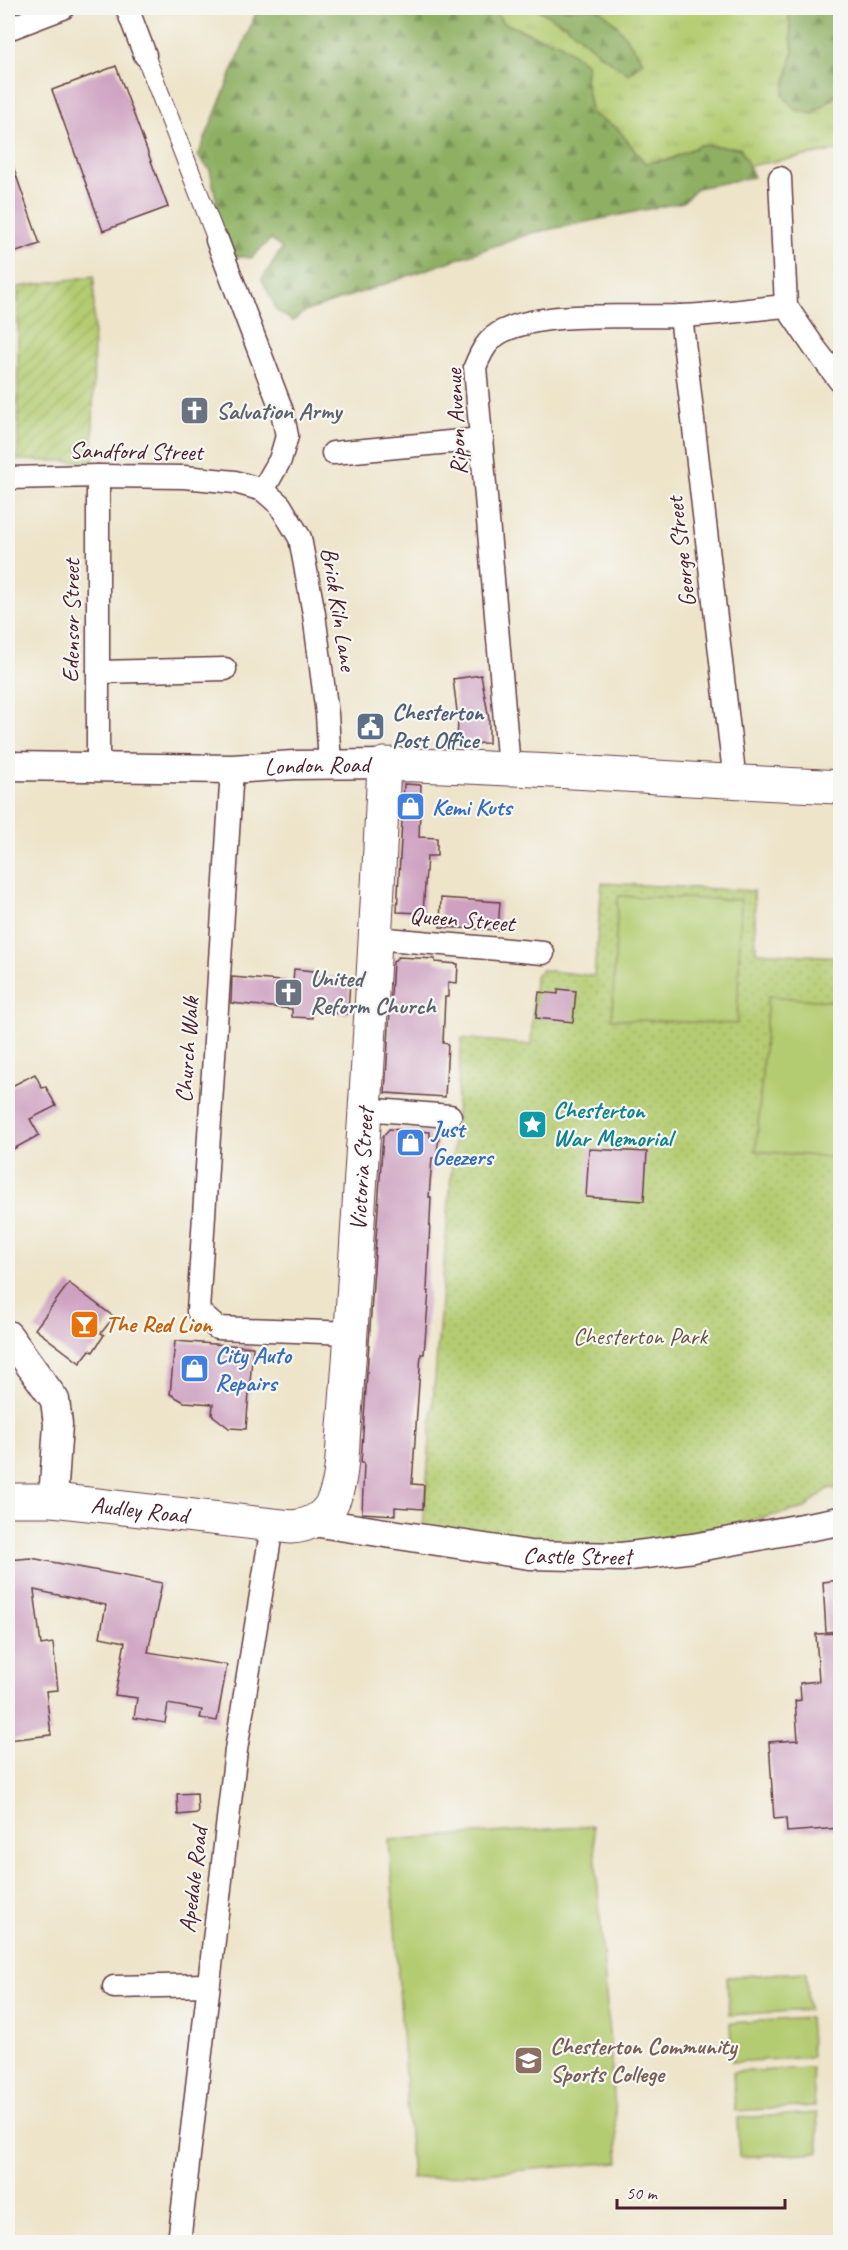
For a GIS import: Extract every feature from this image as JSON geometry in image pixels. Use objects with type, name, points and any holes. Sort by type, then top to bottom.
[{"type":"main road","name":"London Road","points":[[384,765],[509,768],[840,788]]},
{"type":"main road","name":"Victoria Street","points":[[313,1522],[332,1504],[341,1463],[376,938],[384,765]]},
{"type":"main road","name":"Audley Road","points":[[8,1500],[53,1500],[272,1526]]},
{"type":"main road","points":[[272,1526],[303,1526],[313,1522]]},
{"type":"street","points":[[8,29],[63,8]]},
{"type":"street","points":[[127,8],[282,411],[286,436],[280,460],[263,490]]},
{"type":"street","points":[[780,178],[786,306],[840,381]]},
{"type":"street","name":"Ripon Avenue","points":[[509,768],[475,366],[483,348],[501,332],[529,321],[647,315],[681,316],[786,306]]},
{"type":"street","name":"George Street","points":[[681,316],[735,782]]},
{"type":"street","points":[[333,453],[482,439]]},
{"type":"street","name":"Edensor Street","points":[[98,476],[98,767]]},
{"type":"street","name":"Sandford Street","points":[[8,478],[184,477],[235,482],[263,490]]},
{"type":"street","name":"Brick Kiln Lane","points":[[263,490],[280,505],[300,538],[317,636],[327,714],[330,765]]},
{"type":"street","points":[[98,672],[225,669]]},
{"type":"street","name":"London Road","points":[[8,766],[232,769],[384,765]]},
{"type":"street","name":"Church Walk","points":[[232,769],[198,1311],[217,1328],[351,1333]]},
{"type":"street","name":"Queen Street","points":[[376,938],[543,953]]},
{"type":"street","points":[[365,1109],[450,1116]]},
{"type":"street","points":[[8,1335],[56,1400],[58,1424],[53,1500]]},
{"type":"street","name":"Castle Street","points":[[313,1522],[530,1555],[622,1557],[693,1548],[840,1521]]},
{"type":"street","name":"Apedale Road","points":[[179,2242],[236,1750],[272,1526]]},
{"type":"street","points":[[114,1987],[207,1985]]},
{"type":"green space","points":[[258,8],[495,8],[502,22],[559,43],[587,64],[585,80],[592,114],[617,128],[645,163],[671,159],[700,145],[740,148],[754,177],[697,188],[683,202],[532,233],[304,312],[293,321],[277,311],[262,279],[282,249],[271,239],[251,258],[235,256],[216,220],[216,198],[210,170],[198,156]]},
{"type":"green space","points":[[495,8],[535,8],[566,25],[601,55],[617,25],[598,8],[788,8],[793,52],[783,95],[813,114],[840,92],[840,150],[748,166],[740,148],[700,145],[671,159],[645,163],[617,128],[592,114],[585,80],[587,64],[559,43],[502,22]]},
{"type":"green space","points":[[535,8],[598,8],[617,25],[643,61],[629,74],[601,55],[566,25]]},
{"type":"green space","points":[[788,8],[840,8],[840,92],[813,114],[795,110],[783,95],[793,52]]},
{"type":"green space","points":[[94,276],[93,462],[18,460],[18,287]]},
{"type":"green space","name":"Chesterton Park","points":[[602,883],[754,891],[756,952],[840,957],[840,1489],[829,1488],[805,1508],[709,1530],[628,1545],[546,1546],[423,1528],[462,1038],[531,1045],[535,976],[542,970],[594,976]]},
{"type":"green space","points":[[618,896],[741,900],[737,1024],[612,1019]]},
{"type":"green space","points":[[768,996],[840,1002],[840,1158],[756,1151]]},
{"type":"green space","points":[[593,1826],[619,2162],[412,2179],[389,1840]]},
{"type":"green space","points":[[806,1972],[808,2010],[729,2015],[727,1977]]},
{"type":"green space","points":[[809,2018],[812,2057],[732,2062],[730,2023]]},
{"type":"green space","points":[[812,2068],[815,2106],[735,2111],[733,2072]]},
{"type":"green space","points":[[817,2113],[819,2152],[739,2157],[737,2118]]},
{"type":"building","points":[[116,66],[168,207],[103,231],[52,90]]},
{"type":"building","points":[[8,158],[10,158],[40,244],[8,255]]},
{"type":"building","points":[[481,675],[489,719],[489,743],[457,744],[458,719],[453,679]]},
{"type":"building","points":[[404,784],[421,785],[419,837],[437,838],[437,856],[427,856],[423,913],[397,912]]},
{"type":"building","points":[[441,898],[500,902],[498,930],[440,927]]},
{"type":"building","points":[[398,957],[435,959],[435,962],[458,964],[457,983],[448,982],[448,997],[445,997],[443,1043],[448,1044],[445,1097],[385,1093],[393,962]]},
{"type":"building","name":"United Reform Church","points":[[294,969],[314,971],[314,976],[350,979],[348,1014],[313,1011],[312,1018],[292,1017],[292,1009],[231,1003],[232,977],[293,982]]},
{"type":"building","points":[[558,989],[576,991],[573,1022],[536,1018],[539,992],[558,994]]},
{"type":"building","points":[[35,1074],[42,1088],[46,1087],[56,1106],[30,1119],[39,1135],[8,1152],[8,1088]]},
{"type":"building","points":[[389,1129],[430,1132],[430,1137],[439,1138],[436,1158],[432,1158],[429,1197],[431,1197],[427,1291],[429,1291],[424,1354],[421,1354],[412,1484],[424,1485],[423,1509],[395,1507],[395,1515],[362,1513],[364,1463],[361,1463],[383,1136]]},
{"type":"building","points":[[589,1149],[647,1152],[644,1201],[586,1197]]},
{"type":"building","name":"The Red Lion","points":[[69,1283],[114,1317],[101,1333],[104,1335],[93,1352],[90,1350],[80,1363],[35,1329]]},
{"type":"building","points":[[175,1341],[253,1347],[246,1429],[229,1428],[212,1415],[213,1404],[184,1402],[170,1394]]},
{"type":"building","points":[[31,1558],[162,1583],[148,1652],[227,1665],[217,1721],[200,1718],[202,1710],[168,1704],[165,1723],[134,1718],[137,1698],[115,1695],[125,1642],[100,1637],[106,1605],[34,1590],[41,1645],[53,1643],[58,1690],[46,1691],[51,1735],[8,1740],[8,1560]]},
{"type":"building","points":[[840,1580],[840,1631],[826,1632],[823,1582]]},
{"type":"building","points":[[840,1633],[840,1828],[787,1832],[786,1818],[774,1819],[769,1742],[798,1740],[795,1701],[801,1700],[800,1683],[819,1681],[816,1634]]},
{"type":"building","points":[[197,1793],[198,1813],[178,1815],[177,1794]]},
{"type":"place","name":"Salvation Army","points":[[195,411]]},
{"type":"place","name":"Chesterton Post Office","points":[[371,726]]},
{"type":"place","name":"Kemi Kuts","points":[[411,807]]},
{"type":"place","name":"United Reform Church","points":[[289,992]]},
{"type":"place","name":"Chesterton War Memorial","points":[[532,1124]]},
{"type":"place","name":"Just Geezers","points":[[411,1143]]},
{"type":"place","name":"The Red Lion","points":[[84,1324]]},
{"type":"place","name":"City Auto Repairs","points":[[194,1369]]},
{"type":"place","name":"Chesterton Community Sports College","points":[[529,2060]]}]
